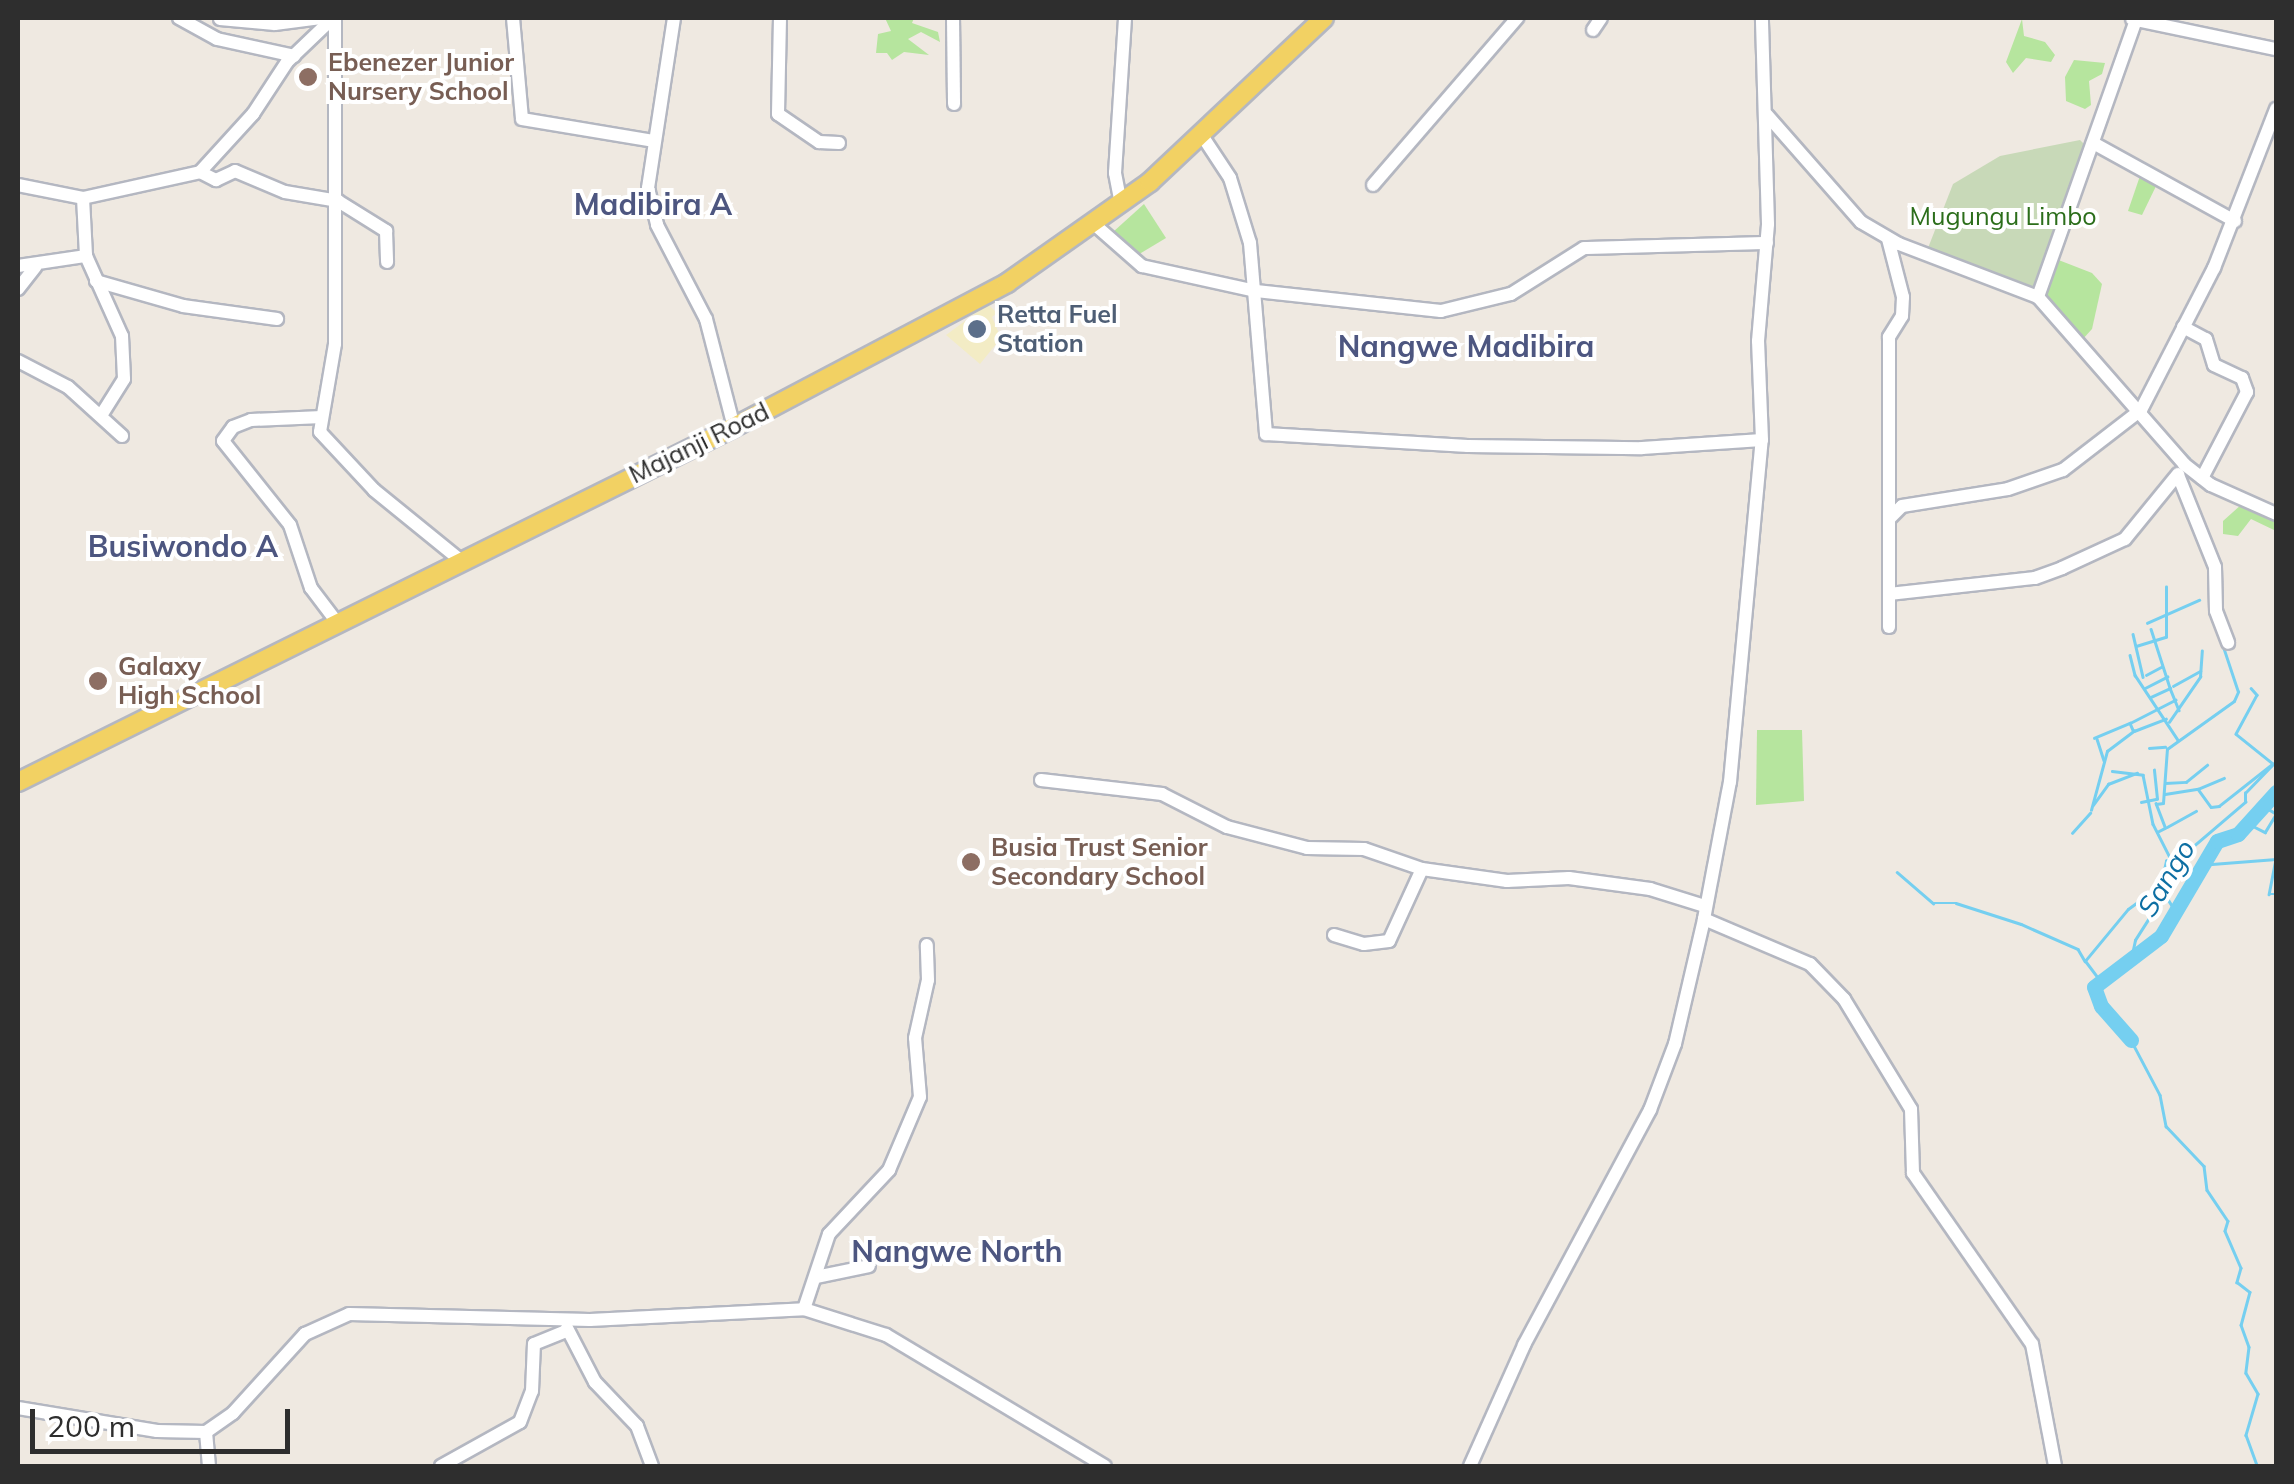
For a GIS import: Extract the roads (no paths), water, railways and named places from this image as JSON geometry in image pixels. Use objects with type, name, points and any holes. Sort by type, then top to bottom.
[{"type":"main road","name":"Majanji Road","points":[[18,782],[922,332],[1121,204],[1202,137],[1324,18]]},
{"type":"street","points":[[179,18],[217,39],[294,56]]},
{"type":"street","points":[[220,20],[275,24],[321,18]]},
{"type":"street","points":[[18,185],[83,198],[200,172],[226,148],[294,56],[334,18]]},
{"type":"street","points":[[334,18],[338,201],[334,344],[320,432],[352,467],[460,560]]},
{"type":"street","points":[[513,18],[522,119],[653,141]]},
{"type":"street","points":[[674,18],[648,188],[657,226],[706,319],[734,427]]},
{"type":"street","points":[[780,18],[778,114],[819,142],[839,143]]},
{"type":"street","points":[[952,18],[954,104]]},
{"type":"street","points":[[1121,204],[1115,174],[1125,18]]},
{"type":"street","points":[[1373,186],[1517,18]]},
{"type":"street","points":[[1593,30],[1601,18]]},
{"type":"street","points":[[1470,1466],[1524,1345],[1650,1110],[1675,1044],[1704,912],[1730,782],[1762,440],[1758,341],[1767,243],[1767,114],[1762,18]]},
{"type":"street","points":[[2038,297],[2132,19],[2276,49]]},
{"type":"street","points":[[1889,520],[1902,506],[2008,489],[2063,470],[2140,410],[2235,221],[2276,108]]},
{"type":"street","points":[[1767,114],[1837,202],[1888,239],[2038,297],[2140,410],[2181,469],[2215,567],[2216,611],[2228,643]]},
{"type":"street","points":[[1202,137],[1230,178],[1242,211],[1256,291],[1266,434],[1468,446],[1642,448],[1762,440]]},
{"type":"street","points":[[2093,142],[2235,221]]},
{"type":"street","points":[[200,172],[216,180],[235,171],[286,192],[338,201],[386,230],[387,262]]},
{"type":"street","points":[[83,198],[86,256],[119,325],[124,379],[102,414]]},
{"type":"street","points":[[1094,224],[1142,266],[1256,291],[1441,310],[1512,294],[1584,248],[1767,243]]},
{"type":"street","points":[[1888,239],[1903,297],[1902,316],[1889,337],[1889,627]]},
{"type":"street","points":[[18,266],[35,267],[86,256]]},
{"type":"street","points":[[18,289],[35,267]]},
{"type":"street","points":[[96,281],[182,306],[277,320]]},
{"type":"street","points":[[2183,327],[2206,339],[2214,364],[2242,378],[2248,392],[2202,478]]},
{"type":"street","points":[[18,361],[68,386],[122,436]]},
{"type":"street","points":[[322,417],[251,420],[233,426],[223,441],[290,525],[311,588],[336,621]]},
{"type":"street","points":[[2181,469],[2276,514]]},
{"type":"street","points":[[1889,594],[2034,578],[2062,568],[2126,540],[2181,469]]},
{"type":"street","points":[[1890,493],[1902,506]]},
{"type":"street","points":[[1041,780],[1162,794],[1227,827],[1279,842],[1391,854],[1422,869],[1506,881],[1569,878],[1650,888],[1810,964],[1844,999],[1911,1109],[1913,1174],[2032,1344],[2055,1466]]},
{"type":"street","points":[[1334,936],[1364,944],[1389,941],[1422,869]]},
{"type":"street","points":[[804,1309],[828,1234],[889,1170],[920,1097],[915,1038],[928,945]]},
{"type":"street","points":[[816,1277],[869,1266]]},
{"type":"street","points":[[18,1408],[157,1431],[206,1432],[233,1413],[297,1340],[332,1319],[373,1312],[566,1326],[804,1309],[886,1335],[1105,1466]]},
{"type":"street","points":[[441,1466],[520,1422],[532,1391],[534,1344],[566,1326]]},
{"type":"street","points":[[566,1326],[595,1382],[637,1426],[652,1466]]},
{"type":"street","points":[[206,1432],[209,1466]]},
{"type":"waterway","points":[[1773,111],[1781,122]]},
{"type":"waterway","points":[[1942,254],[2013,281]]},
{"type":"waterway","points":[[2170,439],[2189,458]]},
{"type":"waterway","points":[[2136,646],[2166,637],[2166,587]]},
{"type":"waterway","points":[[2147,623],[2199,600]]},
{"type":"waterway","points":[[2151,629],[2170,688]]},
{"type":"waterway","points":[[2133,634],[2143,677]]},
{"type":"waterway","points":[[2157,832],[2165,828],[2156,804],[2163,803],[2167,749],[2234,701],[2238,692],[2223,647]]},
{"type":"waterway","points":[[2169,722],[2200,677],[2202,651]]},
{"type":"waterway","points":[[2130,655],[2135,675],[2178,740]]},
{"type":"waterway","points":[[2146,675],[2161,667]]},
{"type":"waterway","points":[[2173,686],[2200,671]]},
{"type":"waterway","points":[[2145,688],[2167,677]]},
{"type":"waterway","points":[[2151,697],[2170,688],[2179,710]]},
{"type":"waterway","points":[[2251,688],[2257,695],[2236,734],[2271,762]]},
{"type":"waterway","points":[[2130,723],[2175,700]]},
{"type":"waterway","points":[[2091,810],[2107,751],[2134,731],[2166,719]]},
{"type":"waterway","points":[[2094,738],[2130,723],[2133,730]]},
{"type":"waterway","points":[[2097,739],[2104,760]]},
{"type":"waterway","points":[[2149,748],[2165,747]]},
{"type":"waterway","points":[[2176,913],[2160,887],[2166,861],[2183,855],[2245,802],[2245,793],[2276,761]]},
{"type":"waterway","points":[[2165,783],[2186,782],[2207,765]]},
{"type":"waterway","points":[[2165,794],[2198,789],[2211,807],[2219,806],[2271,765]]},
{"type":"waterway","points":[[2141,802],[2157,799],[2154,770]]},
{"type":"waterway","points":[[2112,771],[2143,775],[2153,824],[2171,859]]},
{"type":"waterway","points":[[2093,805],[2108,784],[2137,773]]},
{"type":"waterway","points":[[2198,789],[2224,778]]},
{"type":"waterway","name":"Sango","points":[[2131,1040],[2101,1006],[2094,987],[2161,936],[2217,841],[2238,834],[2276,792]]},
{"type":"waterway","points":[[2265,807],[2275,813]]},
{"type":"waterway","points":[[2167,827],[2196,811]]},
{"type":"waterway","points":[[2072,833],[2090,813]]},
{"type":"waterway","points":[[2249,824],[2265,832],[2276,814]]},
{"type":"waterway","points":[[2276,859],[2269,894],[2276,894]]},
{"type":"waterway","points":[[2199,865],[2276,859]]},
{"type":"waterway","points":[[1897,872],[1933,903],[1956,903],[2021,924],[2078,949],[2085,961]]},
{"type":"waterway","points":[[2100,981],[2085,961],[2128,909],[2158,887]]},
{"type":"waterway","points":[[2131,959],[2135,940],[2163,896]]},
{"type":"waterway","name":"Sango","points":[[2131,1040],[2160,1095],[2166,1126],[2204,1166],[2207,1190],[2228,1221],[2225,1231],[2241,1268],[2237,1282],[2250,1292],[2241,1325],[2249,1347],[2246,1373],[2258,1394],[2246,1435],[2257,1466]]},
{"type":"place","name":"Ebenezer Junior Nursery School","points":[[308,77]]},
{"type":"place","name":"Retta Fuel Station","points":[[977,329]]},
{"type":"place","name":"Galaxy High School","points":[[98,681]]},
{"type":"place","name":"Busia Trust Senior Secondary School","points":[[971,862]]},
{"type":"district","name":"Madibira A","points":[[653,204]]},
{"type":"district","name":"Nangwe Madibira","points":[[1466,346]]},
{"type":"district","name":"Busiwondo A","points":[[183,546]]},
{"type":"district","name":"Nangwe North","points":[[957,1251]]},
{"type":"park label","name":"Mugungu Limbo","points":[[2003,216]]}]
